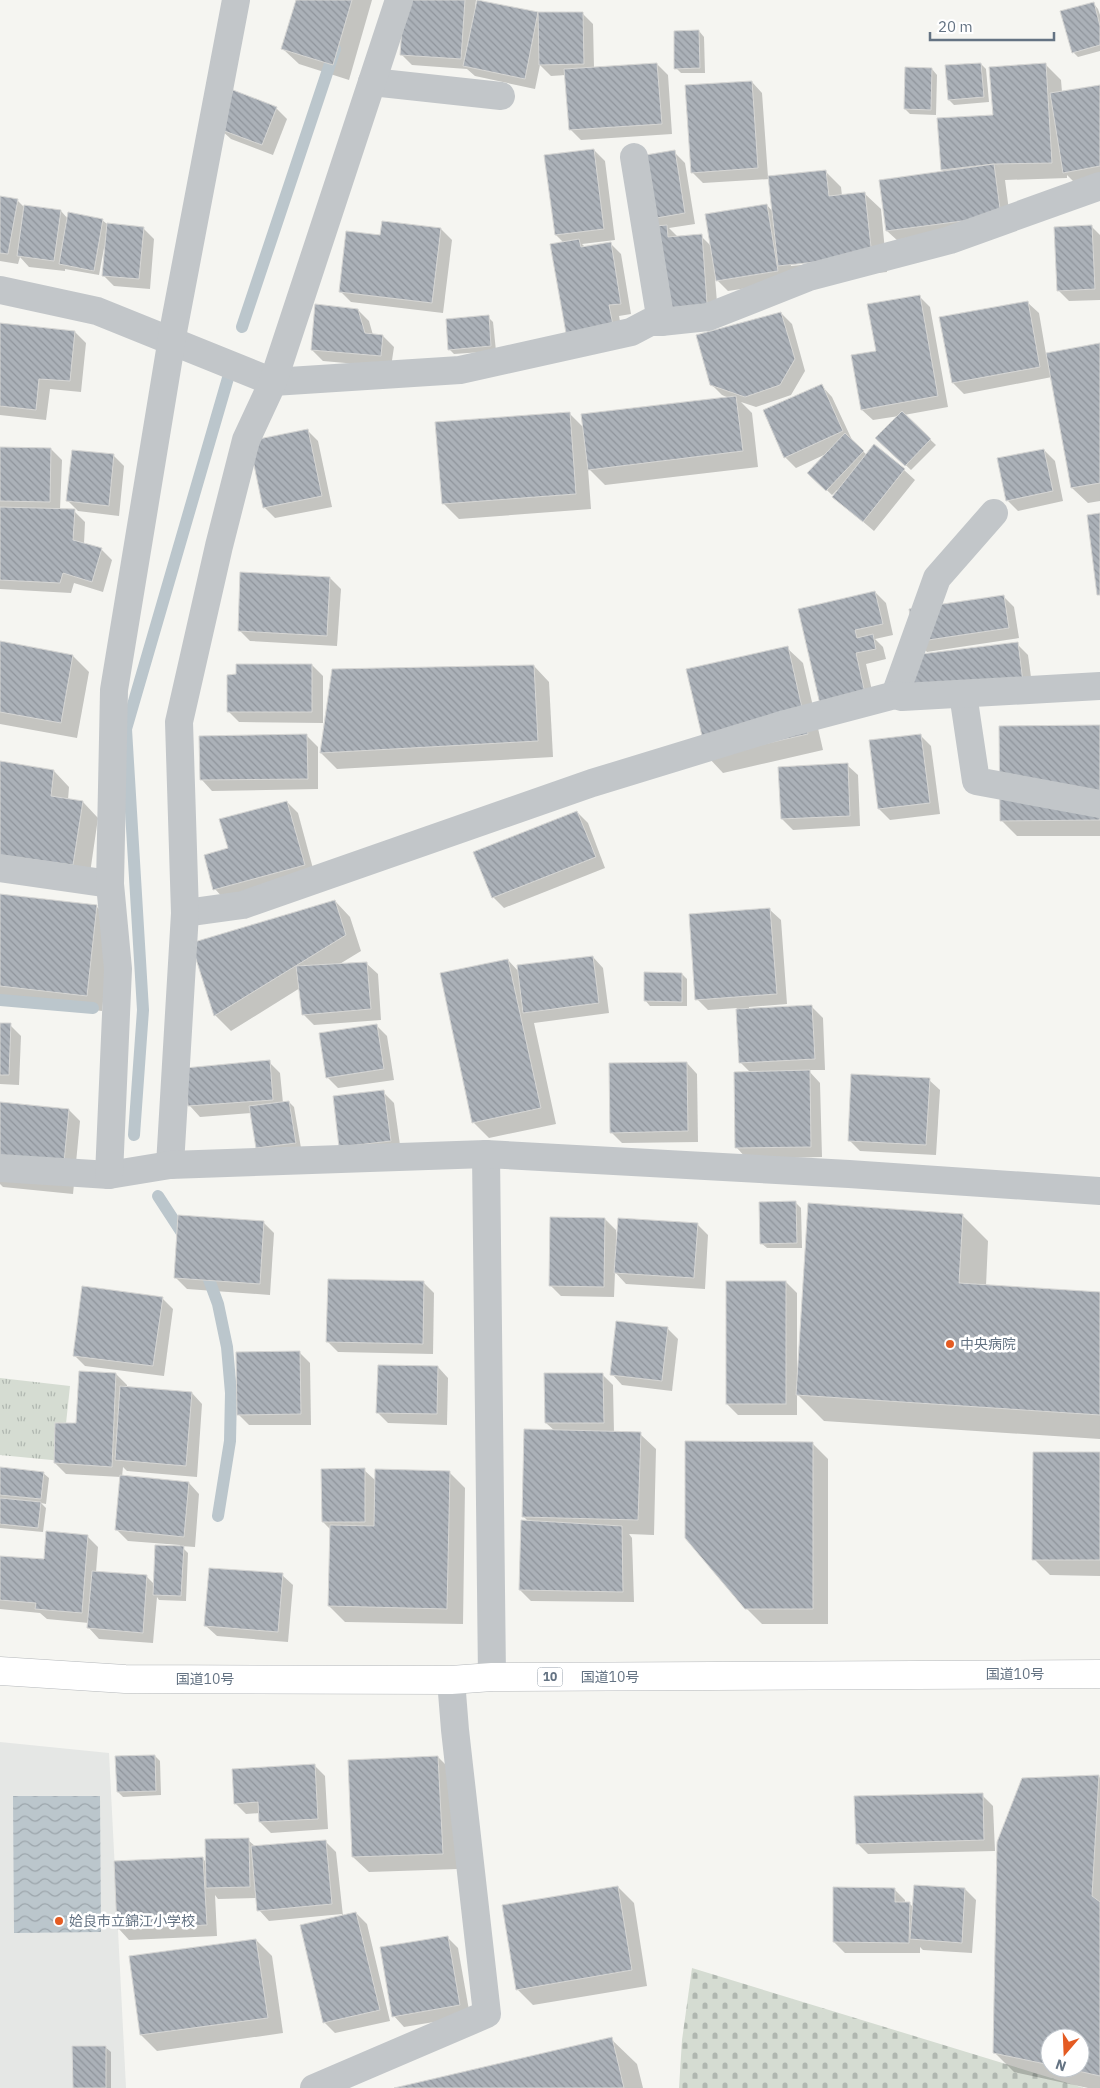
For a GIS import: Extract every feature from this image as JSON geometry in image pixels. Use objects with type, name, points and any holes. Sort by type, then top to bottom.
[{"type":"highway","name":"国道10号","points":[[0,1671],[125,1679],[451,1680],[492,1677],[1100,1674]]},
{"type":"street","points":[[109,1175],[118,969],[110,884],[114,690],[172,342],[236,0]]},
{"type":"street","points":[[170,1164],[185,913],[179,722],[218,546],[246,440],[273,382],[399,0]]},
{"type":"street","points":[[372,82],[501,96]]},
{"type":"street","points":[[634,157],[661,322]]},
{"type":"street","points":[[0,290],[97,311],[273,382],[460,370],[631,332],[650,322],[708,317],[809,277],[950,240],[1100,186]]},
{"type":"street","points":[[895,695],[937,578],[994,513]]},
{"type":"street","points":[[185,913],[244,905],[592,783],[785,724],[895,695],[902,697],[1100,686]]},
{"type":"street","points":[[962,694],[976,781],[1100,804]]},
{"type":"street","points":[[0,868],[110,884]]},
{"type":"street","points":[[0,1168],[109,1175],[170,1164],[486,1154],[849,1174],[1100,1191]]},
{"type":"street","points":[[486,1154],[492,1677]]},
{"type":"street","points":[[314,2088],[487,2014],[451,1680]]},
{"type":"shaded area","name":"姶良市立錦江小学校","points":[[0,1742],[109,1753],[126,2088],[0,2088]]},
{"type":"green space","points":[[0,1378],[70,1386],[62,1461],[0,1455]]},
{"type":"green space","points":[[692,1968],[1040,2075],[1040,2078],[1051,2078],[1084,2088],[679,2088],[682,2040]]},
{"type":"water","points":[[13,1796],[100,1796],[101,1932],[14,1933]]},
{"type":"building","points":[[296,0],[352,0],[333,65],[281,49]]},
{"type":"building","points":[[404,0],[465,0],[461,59],[400,55]]},
{"type":"building","points":[[477,0],[538,12],[525,79],[463,66]]},
{"type":"building","points":[[1094,2],[1100,26],[1100,45],[1072,53],[1060,11]]},
{"type":"building","points":[[538,12],[583,12],[584,64],[539,65]]},
{"type":"building","points":[[699,30],[700,68],[674,69],[674,31]]},
{"type":"building","points":[[657,63],[662,124],[569,130],[564,69]]},
{"type":"building","points":[[981,63],[984,97],[948,100],[945,65]]},
{"type":"building","points":[[1046,63],[1052,163],[994,164],[941,170],[937,118],[993,115],[989,67]]},
{"type":"building","points":[[905,67],[932,68],[931,110],[904,109]]},
{"type":"building","points":[[752,81],[758,168],[691,173],[685,85]]},
{"type":"building","points":[[1100,85],[1100,166],[1063,173],[1050,93]]},
{"type":"building","points":[[233,90],[277,107],[262,145],[219,129]]},
{"type":"building","points":[[594,149],[604,229],[555,235],[544,155]]},
{"type":"building","points":[[675,150],[685,213],[645,220],[634,157]]},
{"type":"building","points":[[994,164],[1001,216],[886,231],[879,180]]},
{"type":"building","points":[[826,170],[829,196],[865,192],[872,256],[778,266],[768,176]]},
{"type":"building","points":[[0,196],[18,199],[8,254],[0,253]]},
{"type":"building","points":[[767,204],[778,271],[716,281],[705,214]]},
{"type":"building","points":[[24,205],[61,210],[54,261],[17,256]]},
{"type":"building","points":[[68,212],[103,219],[94,271],[59,264]]},
{"type":"building","points":[[382,221],[441,228],[432,303],[339,292],[346,231],[380,235]]},
{"type":"building","points":[[107,223],[144,227],[139,279],[102,276]]},
{"type":"building","points":[[667,225],[668,237],[702,234],[708,317],[650,322],[642,227]]},
{"type":"building","points":[[1092,225],[1095,289],[1057,291],[1054,227]]},
{"type":"building","points":[[579,239],[581,247],[611,242],[621,304],[609,305],[613,325],[566,333],[550,244]]},
{"type":"building","points":[[920,295],[938,396],[861,410],[851,355],[876,351],[867,304]]},
{"type":"building","points":[[1028,301],[1040,367],[952,383],[939,317]]},
{"type":"building","points":[[315,304],[358,309],[365,333],[383,335],[381,356],[311,350]]},
{"type":"building","points":[[781,312],[795,359],[780,385],[745,397],[710,385],[696,335]]},
{"type":"building","points":[[489,315],[491,346],[448,350],[446,319]]},
{"type":"building","points":[[0,323],[75,331],[70,381],[39,379],[36,410],[0,406]]},
{"type":"building","points":[[1100,343],[1100,483],[1071,488],[1046,353]]},
{"type":"building","points":[[822,384],[843,431],[784,458],[763,410]]},
{"type":"building","points":[[736,396],[743,451],[588,470],[581,414]]},
{"type":"building","points":[[902,411],[931,439],[905,466],[875,438]]},
{"type":"building","points":[[570,412],[576,494],[442,504],[435,422]]},
{"type":"building","points":[[308,429],[322,496],[263,508],[249,441]]},
{"type":"building","points":[[845,433],[864,451],[826,491],[807,473]]},
{"type":"building","points":[[874,444],[905,469],[863,522],[832,497]]},
{"type":"building","points":[[0,447],[51,448],[50,502],[0,501]]},
{"type":"building","points":[[1044,449],[1053,491],[1006,501],[997,458]]},
{"type":"building","points":[[72,450],[114,454],[109,506],[66,501]]},
{"type":"building","points":[[0,507],[75,509],[73,540],[102,548],[92,582],[63,573],[60,583],[0,580]]},
{"type":"building","points":[[1100,513],[1100,595],[1097,595],[1087,515]]},
{"type":"building","points":[[240,572],[330,577],[327,636],[238,631]]},
{"type":"building","points":[[875,591],[883,624],[855,630],[857,638],[873,634],[876,649],[856,653],[865,693],[820,704],[798,609]]},
{"type":"building","points":[[1004,595],[1009,628],[915,642],[909,609]]},
{"type":"building","points":[[0,641],[73,655],[61,723],[0,712]]},
{"type":"building","points":[[1018,642],[1023,682],[902,697],[897,657]]},
{"type":"building","points":[[788,646],[808,734],[707,757],[686,669]]},
{"type":"building","points":[[236,664],[312,664],[312,712],[227,712],[227,675],[236,674]]},
{"type":"building","points":[[534,665],[538,741],[320,753],[332,669]]},
{"type":"building","points":[[1100,725],[1100,820],[1000,821],[999,726]]},
{"type":"building","points":[[307,734],[308,779],[200,780],[199,736]]},
{"type":"building","points":[[921,734],[930,803],[878,809],[869,740]]},
{"type":"building","points":[[0,761],[54,770],[51,796],[83,801],[73,865],[0,855]]},
{"type":"building","points":[[848,763],[850,816],[781,819],[778,767]]},
{"type":"building","points":[[287,801],[305,865],[213,890],[204,855],[228,848],[219,819]]},
{"type":"building","points":[[577,811],[596,857],[492,898],[473,852]]},
{"type":"building","points":[[0,894],[97,905],[87,996],[0,986]]},
{"type":"building","points":[[335,900],[346,935],[214,1016],[191,943]]},
{"type":"building","points":[[770,908],[777,994],[695,1000],[689,914]]},
{"type":"building","points":[[593,956],[599,1003],[523,1013],[517,965]]},
{"type":"building","points":[[508,959],[541,1108],[472,1123],[440,973]]},
{"type":"building","points":[[367,962],[371,1009],[302,1015],[296,966]]},
{"type":"building","points":[[644,972],[682,973],[682,1002],[644,1001]]},
{"type":"building","points":[[812,1005],[815,1059],[739,1063],[736,1009]]},
{"type":"building","points":[[0,1023],[11,1023],[9,1075],[0,1075]]},
{"type":"building","points":[[377,1024],[384,1069],[326,1078],[319,1033]]},
{"type":"building","points":[[270,1060],[273,1100],[188,1106],[185,1068]]},
{"type":"building","points":[[687,1062],[688,1131],[610,1133],[609,1063]]},
{"type":"building","points":[[810,1070],[811,1147],[735,1148],[734,1072]]},
{"type":"building","points":[[851,1074],[930,1078],[926,1145],[848,1141]]},
{"type":"building","points":[[384,1090],[391,1141],[339,1147],[333,1096]]},
{"type":"building","points":[[289,1101],[296,1143],[256,1148],[249,1106]]},
{"type":"building","points":[[0,1102],[69,1109],[62,1184],[0,1178]]},
{"type":"building","points":[[796,1201],[797,1243],[760,1244],[759,1202]]},
{"type":"building","name":"中央病院","points":[[808,1203],[963,1214],[959,1283],[1100,1292],[1100,1415],[796,1395]]},
{"type":"building","points":[[178,1215],[264,1221],[260,1284],[174,1278]]},
{"type":"building","points":[[550,1217],[605,1218],[604,1287],[549,1286]]},
{"type":"building","points":[[618,1218],[698,1223],[694,1278],[614,1273]]},
{"type":"building","points":[[328,1279],[424,1281],[423,1344],[326,1342]]},
{"type":"building","points":[[726,1281],[786,1281],[786,1404],[726,1404]]},
{"type":"building","points":[[82,1286],[163,1297],[153,1366],[73,1356]]},
{"type":"building","points":[[616,1321],[668,1327],[662,1381],[610,1375]]},
{"type":"building","points":[[300,1351],[301,1414],[237,1415],[236,1352]]},
{"type":"building","points":[[378,1365],[438,1366],[437,1414],[376,1413]]},
{"type":"building","points":[[79,1371],[116,1373],[112,1467],[54,1463],[55,1423],[76,1423]]},
{"type":"building","points":[[544,1373],[603,1373],[604,1423],[545,1423]]},
{"type":"building","points":[[120,1386],[192,1392],[186,1466],[115,1460]]},
{"type":"building","points":[[524,1429],[641,1432],[638,1520],[522,1517]]},
{"type":"building","points":[[685,1441],[813,1442],[813,1609],[745,1609],[685,1538]]},
{"type":"building","points":[[1033,1452],[1100,1452],[1100,1560],[1032,1560]]},
{"type":"building","points":[[0,1467],[44,1472],[41,1499],[0,1495]]},
{"type":"building","points":[[365,1468],[365,1522],[322,1522],[321,1469]]},
{"type":"building","points":[[375,1469],[450,1471],[447,1609],[328,1606],[330,1525],[374,1526]]},
{"type":"building","points":[[120,1475],[189,1482],[184,1537],[115,1530]]},
{"type":"building","points":[[0,1498],[41,1502],[38,1528],[0,1524]]},
{"type":"building","points":[[521,1520],[622,1526],[623,1592],[519,1590]]},
{"type":"building","points":[[46,1531],[88,1535],[82,1613],[35,1609],[36,1603],[0,1600],[0,1556],[44,1559]]},
{"type":"building","points":[[155,1545],[184,1546],[181,1596],[153,1595]]},
{"type":"building","points":[[209,1568],[283,1573],[278,1632],[204,1626]]},
{"type":"building","points":[[92,1571],[147,1575],[143,1633],[87,1628]]},
{"type":"building","points":[[155,1755],[156,1791],[117,1792],[115,1756]]},
{"type":"building","points":[[438,1756],[443,1854],[352,1857],[348,1760]]},
{"type":"building","points":[[315,1764],[318,1819],[259,1822],[258,1802],[234,1804],[232,1769]]},
{"type":"building","points":[[1099,1775],[1092,1896],[1100,1902],[1100,2076],[1090,2074],[1090,2028],[1040,2028],[1040,2063],[993,2053],[997,1842],[1022,1778]]},
{"type":"building","points":[[983,1793],[984,1840],[856,1844],[854,1796]]},
{"type":"building","points":[[249,1838],[250,1887],[206,1888],[205,1839]]},
{"type":"building","points":[[326,1840],[332,1904],[257,1911],[251,1846]]},
{"type":"building","points":[[203,1857],[207,1925],[117,1929],[114,1861]]},
{"type":"building","points":[[914,1885],[965,1888],[962,1943],[910,1939]]},
{"type":"building","points":[[618,1886],[632,1970],[516,1990],[502,1905]]},
{"type":"building","points":[[833,1887],[895,1888],[895,1902],[910,1902],[909,1943],[833,1942]]},
{"type":"building","points":[[356,1912],[380,2010],[323,2023],[300,1925]]},
{"type":"building","points":[[448,1936],[460,2005],[392,2017],[380,1947]]},
{"type":"building","points":[[256,1939],[268,2018],[140,2035],[129,1956]]},
{"type":"building","points":[[612,2037],[624,2088],[394,2088]]},
{"type":"building","points":[[72,2046],[106,2046],[106,2088],[73,2088]]},
{"type":"waterway","points":[[242,327],[335,49]]},
{"type":"waterway","points":[[134,1135],[143,1010],[126,729],[228,378]]},
{"type":"waterway","points":[[0,1000],[93,1008]]},
{"type":"waterway","points":[[158,1196],[186,1239]]},
{"type":"waterway","points":[[204,1266],[218,1304],[227,1347],[231,1393],[230,1441],[218,1516]]},
{"type":"place","name":"中央病院","points":[[950,1344]]},
{"type":"place","name":"姶良市立錦江小学校","points":[[59,1921]]}]
